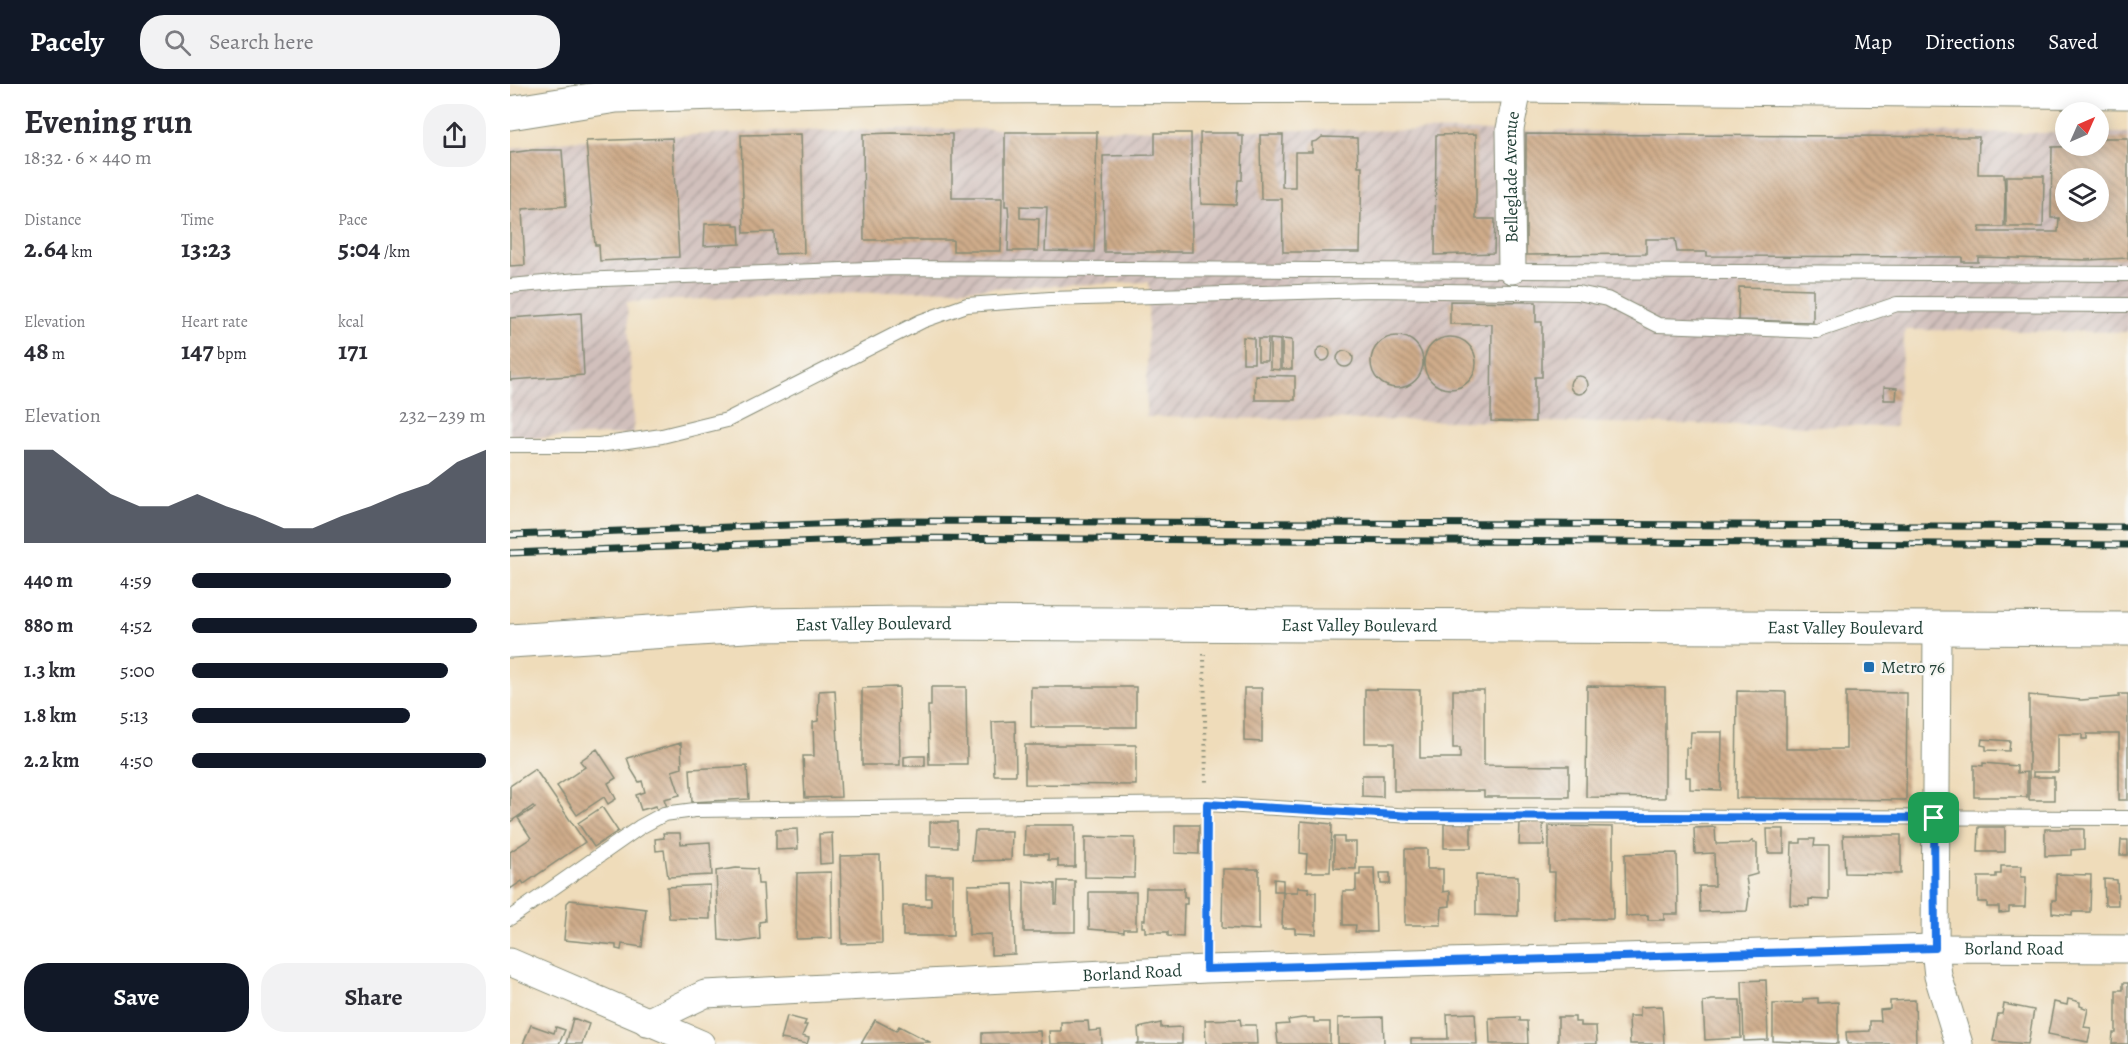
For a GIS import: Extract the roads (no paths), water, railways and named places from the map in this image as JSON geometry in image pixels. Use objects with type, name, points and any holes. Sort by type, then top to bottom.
[{"type":"main road","points":[[510,113],[616,96],[716,88],[1519,85],[2128,92]]},
{"type":"main road","name":"East Valley Boulevard","points":[[510,641],[591,634],[761,625],[1204,623],[2128,629]]},
{"type":"street","name":"Belleglade Avenue","points":[[1512,270],[1510,129],[1519,85]]},
{"type":"street","points":[[1937,627],[1934,818],[1935,948],[1938,976],[1959,1044]]},
{"type":"street","name":"Borland Road","points":[[647,1022],[705,994],[1206,969],[1935,948],[2128,950]]},
{"type":"street","points":[[510,962],[701,1044]]},
{"type":"lane","points":[[510,286],[590,280],[896,268],[2128,274]]},
{"type":"lane","points":[[510,445],[599,445],[662,436],[728,420],[922,321],[967,305],[1050,299],[1370,290],[1578,293],[1606,299],[1658,325],[1817,331],[1897,304],[2128,305]]},
{"type":"lane","points":[[510,918],[640,827],[664,814],[695,810],[1207,804],[1413,816],[2128,818]]},
{"type":"railway","points":[[510,535],[898,521],[2128,527]]},
{"type":"railway","points":[[510,553],[900,538],[2128,545]]},
{"type":"place","name":"Metro 76","points":[[1869,667]]}]
